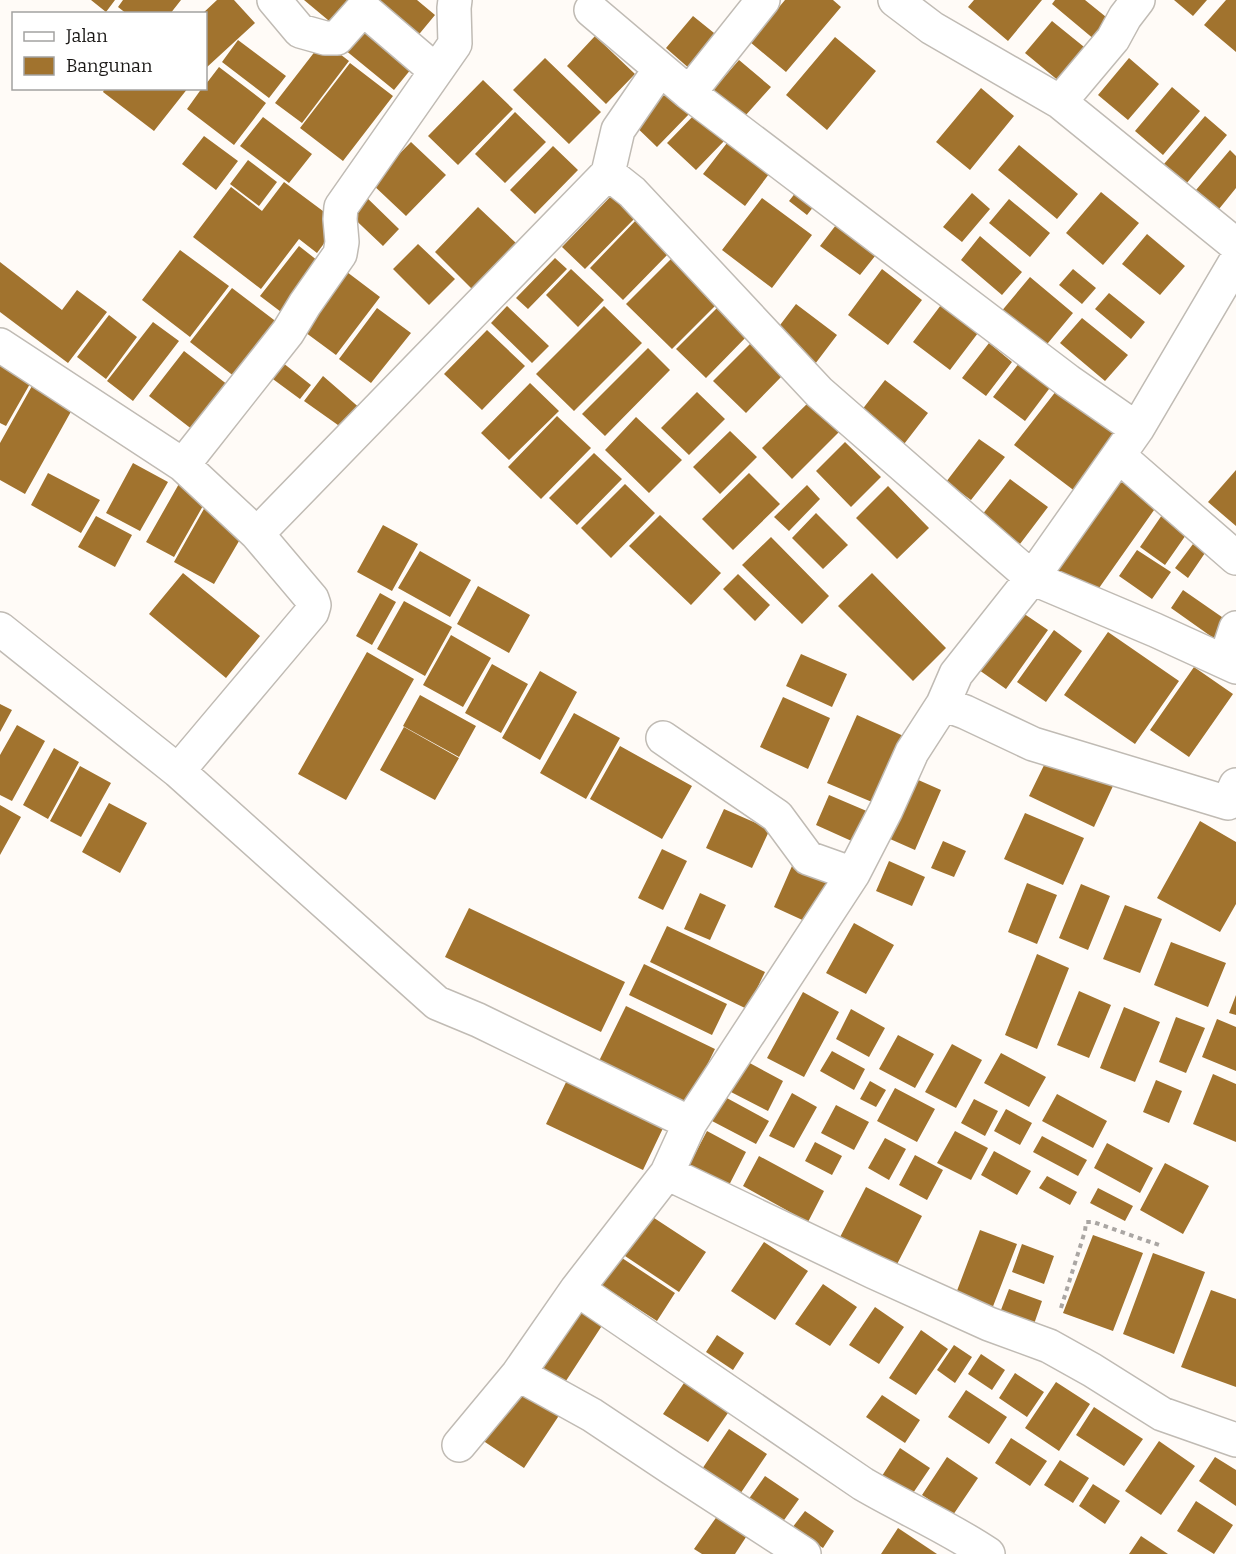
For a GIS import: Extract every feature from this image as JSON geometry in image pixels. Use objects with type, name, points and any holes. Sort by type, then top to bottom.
[{"type":"street","points":[[274,0],[300,31],[325,38],[337,38],[361,11],[367,12],[436,71]]},
{"type":"street","points":[[183,465],[288,332],[340,254],[341,207],[455,44],[455,0]]},
{"type":"street","points":[[689,93],[763,0]]},
{"type":"street","points":[[895,0],[932,28],[1060,102],[1236,245]]},
{"type":"street","points":[[1060,102],[1113,39],[1123,6]]},
{"type":"street","points":[[591,10],[689,93],[1059,374],[1137,429]]},
{"type":"street","points":[[257,534],[608,173],[618,130],[660,69]]},
{"type":"street","points":[[608,173],[632,192],[819,392],[1032,578],[1230,664],[1236,628]]},
{"type":"street","points":[[459,1445],[518,1374],[577,1289],[667,1173],[690,1123],[853,874],[886,810],[912,752],[943,704],[956,674],[1032,578],[1119,456],[1236,261]]},
{"type":"street","points":[[0,345],[183,465],[257,534],[312,599],[314,605],[312,612],[178,771]]},
{"type":"street","points":[[1119,456],[1236,558]]},
{"type":"street","points":[[0,629],[178,771],[437,1003],[478,1020],[690,1123]]},
{"type":"street","points":[[943,704],[1032,744],[1233,798]]},
{"type":"street","points":[[663,738],[777,816],[808,858],[853,874]]},
{"type":"street","points":[[667,1173],[885,1277],[990,1324],[1049,1346],[1162,1414],[1236,1440]]},
{"type":"street","points":[[577,1289],[863,1484],[944,1527],[988,1554]]},
{"type":"street","points":[[518,1374],[592,1415],[804,1554]]},
{"type":"path","points":[[1049,1346],[1086,1222],[1093,1222],[1159,1245]]},
{"type":"building","points":[[91,0],[115,0],[106,12]]},
{"type":"building","points":[[123,0],[181,0],[172,12],[124,12],[118,7]]},
{"type":"building","points":[[217,0],[234,0],[255,23],[207,67],[207,12],[204,12]]},
{"type":"building","points":[[304,0],[365,0],[340,30]]},
{"type":"building","points":[[378,0],[417,0],[435,15],[411,44]]},
{"type":"building","points":[[785,0],[833,0],[841,7],[786,72],[750,42]]},
{"type":"building","points":[[974,0],[1042,0],[1008,41],[968,7]]},
{"type":"building","points":[[1055,0],[1085,0],[1111,21],[1095,40],[1052,4]]},
{"type":"building","points":[[1174,0],[1207,0],[1193,16]]},
{"type":"building","points":[[1226,0],[1236,0],[1236,52],[1204,25]]},
{"type":"building","points":[[365,13],[420,58],[394,90],[339,45]]},
{"type":"building","points":[[693,16],[719,37],[691,70],[666,48]]},
{"type":"building","points":[[1052,21],[1094,55],[1066,87],[1025,53]]},
{"type":"building","points":[[595,36],[635,74],[606,104],[567,66]]},
{"type":"building","points":[[835,37],[876,71],[827,130],[786,95]]},
{"type":"building","points":[[238,40],[286,76],[269,98],[222,62]]},
{"type":"building","points":[[323,41],[349,61],[302,123],[275,103]]},
{"type":"building","points":[[545,58],[601,112],[569,144],[513,90]]},
{"type":"building","points":[[1129,58],[1159,84],[1128,120],[1098,95]]},
{"type":"building","points":[[739,60],[771,87],[745,116],[713,90]]},
{"type":"building","points":[[350,63],[393,96],[343,161],[300,128]]},
{"type":"building","points":[[219,67],[266,103],[234,145],[187,109],[201,90],[207,90],[207,83]]},
{"type":"building","points":[[483,80],[513,109],[458,165],[428,136]]},
{"type":"building","points":[[662,85],[691,112],[657,147],[628,119]]},
{"type":"building","points":[[1172,87],[1200,111],[1163,155],[1135,131]]},
{"type":"building","points":[[981,88],[1014,116],[970,170],[936,142]]},
{"type":"building","points":[[104,90],[186,90],[154,131],[103,92]]},
{"type":"building","points":[[698,111],[726,139],[696,170],[667,143]]},
{"type":"building","points":[[515,112],[546,142],[505,183],[475,154]]},
{"type":"building","points":[[1205,116],[1227,135],[1186,184],[1164,164]]},
{"type":"building","points":[[263,117],[312,154],[289,183],[240,146]]},
{"type":"building","points":[[734,134],[775,166],[745,206],[703,174]]},
{"type":"building","points":[[204,136],[238,161],[216,190],[182,164]]},
{"type":"building","points":[[411,142],[446,175],[406,216],[371,183]]},
{"type":"building","points":[[1019,145],[1078,194],[1057,219],[998,170]]},
{"type":"building","points":[[553,146],[578,170],[535,214],[510,190]]},
{"type":"building","points":[[1230,150],[1236,156],[1236,188],[1219,209],[1196,190]]},
{"type":"building","points":[[248,160],[277,182],[259,206],[230,184]]},
{"type":"building","points":[[284,182],[339,223],[317,253],[299,239],[261,289],[193,237],[231,187],[262,211]]},
{"type":"building","points":[[800,187],[818,201],[807,215],[789,201]]},
{"type":"building","points":[[361,192],[399,229],[383,246],[344,209]]},
{"type":"building","points":[[1101,192],[1139,223],[1103,265],[1066,233]]},
{"type":"building","points":[[614,193],[637,216],[585,269],[562,247]]},
{"type":"building","points":[[972,193],[990,209],[962,242],[943,227]]},
{"type":"building","points":[[762,198],[812,235],[772,288],[722,250]]},
{"type":"building","points":[[1009,199],[1050,233],[1030,257],[989,223]]},
{"type":"building","points":[[478,207],[517,244],[472,289],[435,252]]},
{"type":"building","points":[[638,218],[672,250],[623,300],[590,268]]},
{"type":"building","points":[[839,221],[879,251],[860,275],[820,246]]},
{"type":"building","points":[[1147,234],[1185,266],[1160,295],[1122,264]]},
{"type":"building","points":[[980,236],[1022,272],[1002,295],[961,260]]},
{"type":"building","points":[[418,244],[455,279],[429,305],[393,269]]},
{"type":"building","points":[[299,246],[327,268],[289,318],[260,296]]},
{"type":"building","points":[[180,250],[229,286],[190,337],[142,300]]},
{"type":"building","points":[[673,257],[720,301],[672,349],[626,304]]},
{"type":"building","points":[[555,258],[567,269],[528,309],[516,298]]},
{"type":"building","points":[[0,262],[62,310],[77,290],[107,312],[68,363],[0,312]]},
{"type":"building","points":[[343,269],[380,297],[336,355],[298,327]]},
{"type":"building","points":[[571,269],[604,300],[578,327],[546,295]]},
{"type":"building","points":[[882,269],[922,300],[888,345],[848,315]]},
{"type":"building","points":[[1073,269],[1096,288],[1082,304],[1059,285]]},
{"type":"building","points":[[1030,277],[1073,313],[1043,349],[1000,313]]},
{"type":"building","points":[[232,288],[278,323],[235,377],[190,342]]},
{"type":"building","points":[[1109,293],[1145,322],[1131,339],[1095,309]]},
{"type":"building","points":[[944,301],[981,329],[950,370],[913,342]]},
{"type":"building","points":[[722,303],[752,331],[706,378],[676,349]]},
{"type":"building","points":[[796,304],[837,335],[812,368],[771,337]]},
{"type":"building","points":[[507,306],[549,346],[532,363],[491,323]]},
{"type":"building","points":[[604,306],[642,343],[574,411],[536,374]]},
{"type":"building","points":[[377,308],[411,333],[371,383],[339,359]]},
{"type":"building","points":[[109,315],[137,337],[106,379],[77,357]]},
{"type":"building","points":[[1082,318],[1128,355],[1105,381],[1060,343]]},
{"type":"building","points":[[153,322],[179,341],[133,401],[107,381]]},
{"type":"building","points":[[487,330],[525,366],[482,410],[444,374]]},
{"type":"building","points":[[752,342],[784,374],[746,413],[713,381]]},
{"type":"building","points":[[989,343],[1012,362],[986,396],[962,378]]},
{"type":"building","points":[[648,348],[670,370],[605,436],[582,414]]},
{"type":"building","points":[[184,351],[237,392],[202,437],[149,396]]},
{"type":"building","points":[[0,356],[35,375],[6,426],[0,423]]},
{"type":"building","points":[[278,359],[311,385],[300,399],[266,374]]},
{"type":"building","points":[[1020,362],[1052,385],[1025,421],[993,397]]},
{"type":"building","points":[[323,376],[362,410],[345,430],[304,401]]},
{"type":"building","points":[[37,377],[78,399],[25,494],[0,480],[0,443]]},
{"type":"building","points":[[885,380],[928,413],[901,448],[858,415]]},
{"type":"building","points":[[530,383],[559,411],[509,460],[481,433]]},
{"type":"building","points":[[1060,386],[1122,432],[1076,492],[1014,445]]},
{"type":"building","points":[[697,392],[725,419],[689,455],[661,428]]},
{"type":"building","points":[[811,400],[841,430],[792,479],[762,448]]},
{"type":"building","points":[[557,416],[591,448],[541,499],[508,467]]},
{"type":"building","points":[[636,417],[682,460],[649,493],[605,450]]},
{"type":"building","points":[[730,431],[757,457],[720,494],[693,467]]},
{"type":"building","points":[[979,439],[1005,457],[971,500],[946,482]]},
{"type":"building","points":[[845,442],[881,477],[851,507],[816,471]]},
{"type":"building","points":[[594,453],[622,479],[577,525],[549,498]]},
{"type":"building","points":[[133,463],[168,482],[140,531],[106,513]]},
{"type":"building","points":[[1236,470],[1236,526],[1208,502]]},
{"type":"building","points":[[48,473],[100,500],[81,533],[31,505]]},
{"type":"building","points":[[749,473],[780,504],[733,550],[702,519]]},
{"type":"building","points":[[1119,474],[1159,503],[1092,598],[1052,570]]},
{"type":"building","points":[[1010,479],[1048,507],[1020,544],[982,515]]},
{"type":"building","points":[[180,482],[208,497],[174,557],[146,542]]},
{"type":"building","points":[[625,484],[655,513],[611,558],[581,528]]},
{"type":"building","points":[[807,485],[820,499],[789,531],[774,517]]},
{"type":"building","points":[[888,486],[929,528],[897,559],[856,518]]},
{"type":"building","points":[[205,507],[246,529],[214,584],[174,562]]},
{"type":"building","points":[[816,513],[848,545],[823,569],[792,538]]},
{"type":"building","points":[[660,515],[721,573],[691,605],[629,546]]},
{"type":"building","points":[[1162,515],[1188,532],[1165,565],[1140,547]]},
{"type":"building","points":[[96,516],[132,535],[115,567],[78,547]]},
{"type":"building","points":[[383,525],[418,544],[392,591],[357,572]]},
{"type":"building","points":[[771,537],[829,596],[802,624],[742,565]]},
{"type":"building","points":[[1193,544],[1205,553],[1188,578],[1175,568]]},
{"type":"building","points":[[1137,550],[1171,572],[1152,599],[1119,576]]},
{"type":"building","points":[[420,551],[471,580],[450,617],[398,588]]},
{"type":"building","points":[[183,573],[260,636],[226,678],[149,614]]},
{"type":"building","points":[[872,573],[946,648],[913,681],[838,606]]},
{"type":"building","points":[[738,574],[770,605],[755,621],[723,589]]},
{"type":"building","points":[[478,586],[530,615],[509,653],[457,624]]},
{"type":"building","points":[[1183,590],[1232,624],[1219,642],[1171,608]]},
{"type":"building","points":[[380,593],[396,602],[372,645],[356,636]]},
{"type":"building","points":[[404,601],[452,627],[425,676],[377,649]]},
{"type":"building","points":[[1020,611],[1048,630],[1006,689],[979,670]]},
{"type":"building","points":[[1054,630],[1082,651],[1046,702],[1017,682]]},
{"type":"building","points":[[1108,632],[1179,681],[1135,744],[1064,695]]},
{"type":"building","points":[[451,635],[491,658],[463,707],[423,685]]},
{"type":"building","points":[[367,652],[414,679],[346,800],[298,774]]},
{"type":"building","points":[[801,654],[847,674],[832,707],[786,686]]},
{"type":"building","points":[[492,664],[528,684],[501,733],[465,713]]},
{"type":"building","points":[[1194,667],[1233,694],[1189,757],[1150,730]]},
{"type":"building","points":[[540,671],[577,692],[540,760],[502,738]]},
{"type":"building","points":[[420,695],[476,726],[459,757],[403,726]]},
{"type":"building","points":[[783,697],[830,718],[808,769],[760,747]]},
{"type":"building","points":[[0,704],[12,710],[0,732]]},
{"type":"building","points":[[574,713],[620,738],[586,799],[540,773]]},
{"type":"building","points":[[857,715],[908,738],[879,805],[827,783]]},
{"type":"building","points":[[17,725],[45,741],[12,801],[0,795],[0,755]]},
{"type":"building","points":[[404,727],[459,758],[435,800],[380,770]]},
{"type":"building","points":[[620,746],[692,786],[662,839],[590,799]]},
{"type":"building","points":[[54,748],[79,762],[48,819],[23,805]]},
{"type":"building","points":[[1049,755],[1113,786],[1094,827],[1029,796]]},
{"type":"building","points":[[80,766],[111,783],[81,837],[50,821]]},
{"type":"building","points":[[907,775],[941,790],[915,850],[881,835]]},
{"type":"building","points":[[829,795],[869,812],[856,843],[816,825]]},
{"type":"building","points":[[109,803],[147,823],[120,873],[82,852]]},
{"type":"building","points":[[0,805],[21,817],[0,855]]},
{"type":"building","points":[[724,809],[770,829],[752,868],[706,848]]},
{"type":"building","points":[[1025,813],[1084,838],[1063,885],[1004,859]]},
{"type":"building","points":[[1200,821],[1236,842],[1236,904],[1220,932],[1157,898]]},
{"type":"building","points":[[943,841],[966,851],[954,877],[931,868]]},
{"type":"building","points":[[662,849],[687,861],[663,910],[638,898]]},
{"type":"building","points":[[889,861],[925,877],[912,906],[876,891]]},
{"type":"building","points":[[792,866],[827,882],[809,923],[774,907]]},
{"type":"building","points":[[1027,883],[1057,895],[1037,944],[1008,932]]},
{"type":"building","points":[[1081,884],[1110,896],[1088,950],[1059,938]]},
{"type":"building","points":[[700,893],[726,905],[710,940],[684,929]]},
{"type":"building","points":[[1125,905],[1162,919],[1140,973],[1103,959]]},
{"type":"building","points":[[469,908],[625,982],[601,1032],[445,957]]},
{"type":"building","points":[[854,923],[894,945],[866,994],[826,973]]},
{"type":"building","points":[[667,926],[765,972],[747,1009],[650,962]]},
{"type":"building","points":[[1171,942],[1226,963],[1208,1007],[1154,985]]},
{"type":"building","points":[[1037,954],[1069,968],[1037,1049],[1005,1035]]},
{"type":"building","points":[[644,964],[727,1004],[712,1035],[629,995]]},
{"type":"building","points":[[1079,991],[1111,1005],[1089,1058],[1057,1045]]},
{"type":"building","points":[[803,992],[839,1012],[804,1077],[767,1058]]},
{"type":"building","points":[[1236,995],[1236,1015],[1229,1013]]},
{"type":"building","points":[[626,1006],[715,1049],[688,1104],[599,1061]]},
{"type":"building","points":[[1124,1007],[1160,1022],[1135,1082],[1100,1068]]},
{"type":"building","points":[[851,1009],[885,1028],[869,1057],[836,1039]]},
{"type":"building","points":[[1176,1017],[1205,1028],[1186,1073],[1159,1062]]},
{"type":"building","points":[[1217,1019],[1236,1027],[1236,1071],[1202,1057]]},
{"type":"building","points":[[898,1035],[934,1054],[915,1088],[879,1069]]},
{"type":"building","points":[[952,1044],[982,1060],[956,1108],[925,1092]]},
{"type":"building","points":[[832,1051],[865,1069],[854,1090],[820,1071]]},
{"type":"building","points":[[1001,1053],[1046,1077],[1029,1107],[984,1083]]},
{"type":"building","points":[[746,1061],[783,1081],[768,1111],[729,1091]]},
{"type":"building","points":[[1213,1074],[1236,1084],[1236,1142],[1193,1124]]},
{"type":"building","points":[[568,1078],[665,1124],[643,1170],[546,1124]]},
{"type":"building","points":[[1156,1080],[1182,1091],[1169,1123],[1143,1112]]},
{"type":"building","points":[[870,1081],[886,1090],[876,1107],[860,1099]]},
{"type":"building","points":[[895,1088],[935,1109],[917,1142],[877,1121]]},
{"type":"building","points":[[792,1093],[817,1107],[794,1148],[769,1136]]},
{"type":"building","points":[[1057,1094],[1107,1121],[1093,1148],[1042,1121]]},
{"type":"building","points":[[725,1097],[769,1121],[756,1144],[712,1121]]},
{"type":"building","points":[[974,1099],[998,1111],[985,1136],[961,1123]]},
{"type":"building","points":[[836,1105],[869,1122],[854,1150],[821,1133]]},
{"type":"building","points":[[1006,1109],[1032,1123],[1020,1145],[994,1131]]},
{"type":"building","points":[[707,1131],[746,1152],[724,1195],[685,1173]]},
{"type":"building","points":[[955,1131],[988,1148],[971,1180],[937,1163]]},
{"type":"building","points":[[1042,1136],[1087,1160],[1078,1176],[1033,1152]]},
{"type":"building","points":[[885,1138],[906,1149],[889,1180],[868,1168]]},
{"type":"building","points":[[815,1142],[842,1156],[832,1175],[805,1161]]},
{"type":"building","points":[[1107,1143],[1153,1168],[1140,1193],[1094,1168]]},
{"type":"building","points":[[994,1151],[1031,1171],[1017,1195],[981,1175]]},
{"type":"building","points":[[915,1155],[943,1170],[927,1200],[899,1185]]},
{"type":"building","points":[[759,1156],[824,1191],[808,1222],[743,1186]]},
{"type":"building","points":[[1165,1163],[1209,1186],[1183,1234],[1140,1210]]},
{"type":"building","points":[[1047,1176],[1077,1192],[1070,1205],[1039,1188]]},
{"type":"building","points":[[866,1187],[922,1216],[894,1270],[838,1241]]},
{"type":"building","points":[[1098,1188],[1133,1206],[1125,1221],[1090,1203]]},
{"type":"building","points":[[648,1214],[706,1252],[679,1292],[622,1254]]},
{"type":"building","points":[[980,1230],[1017,1244],[992,1309],[955,1296]]},
{"type":"building","points":[[1093,1235],[1143,1253],[1113,1331],[1063,1313]]},
{"type":"building","points":[[764,1242],[808,1271],[775,1320],[731,1291]]},
{"type":"building","points":[[1022,1244],[1054,1256],[1044,1284],[1012,1272]]},
{"type":"building","points":[[1153,1253],[1205,1272],[1174,1354],[1123,1334]]},
{"type":"building","points":[[619,1256],[675,1293],[657,1321],[600,1284]]},
{"type":"building","points":[[823,1284],[857,1307],[830,1346],[795,1324]]},
{"type":"building","points":[[1009,1289],[1042,1301],[1033,1327],[999,1315]]},
{"type":"building","points":[[1211,1290],[1236,1299],[1236,1387],[1181,1367]]},
{"type":"building","points":[[577,1303],[605,1321],[562,1387],[533,1369]]},
{"type":"building","points":[[875,1307],[904,1327],[879,1364],[849,1345]]},
{"type":"building","points":[[921,1330],[948,1349],[916,1395],[889,1378]]},
{"type":"building","points":[[717,1335],[744,1353],[733,1370],[706,1352]]},
{"type":"building","points":[[954,1345],[972,1357],[955,1383],[937,1370]]},
{"type":"building","points":[[981,1354],[1005,1370],[992,1390],[968,1374]]},
{"type":"building","points":[[1015,1373],[1044,1392],[1027,1417],[999,1398]]},
{"type":"building","points":[[686,1380],[730,1410],[708,1442],[663,1414]]},
{"type":"building","points":[[1056,1382],[1090,1404],[1059,1451],[1025,1428]]},
{"type":"building","points":[[512,1383],[560,1414],[524,1468],[476,1436]]},
{"type":"building","points":[[966,1390],[1007,1417],[989,1444],[948,1417]]},
{"type":"building","points":[[882,1395],[920,1420],[905,1443],[866,1417]]},
{"type":"building","points":[[1094,1407],[1143,1439],[1124,1466],[1076,1435]]},
{"type":"building","points":[[729,1429],[767,1454],[734,1503],[696,1478]]},
{"type":"building","points":[[1011,1438],[1047,1461],[1030,1486],[995,1463]]},
{"type":"building","points":[[1159,1441],[1195,1466],[1161,1515],[1125,1491]]},
{"type":"building","points":[[900,1448],[930,1468],[909,1499],[880,1479]]},
{"type":"building","points":[[947,1457],[978,1478],[953,1515],[922,1495]]},
{"type":"building","points":[[1215,1457],[1236,1470],[1236,1506],[1199,1481]]},
{"type":"building","points":[[1060,1460],[1089,1478],[1073,1503],[1044,1485]]},
{"type":"building","points":[[765,1476],[799,1499],[777,1530],[743,1507]]},
{"type":"building","points":[[1093,1484],[1120,1501],[1105,1524],[1079,1506]]},
{"type":"building","points":[[1196,1501],[1233,1525],[1214,1554],[1177,1531]]},
{"type":"building","points":[[805,1511],[834,1531],[823,1548],[792,1528]]},
{"type":"building","points":[[720,1512],[750,1531],[735,1554],[702,1554],[694,1549]]},
{"type":"building","points":[[898,1528],[937,1554],[881,1554]]},
{"type":"building","points":[[1141,1536],[1168,1554],[1129,1554]]}]
